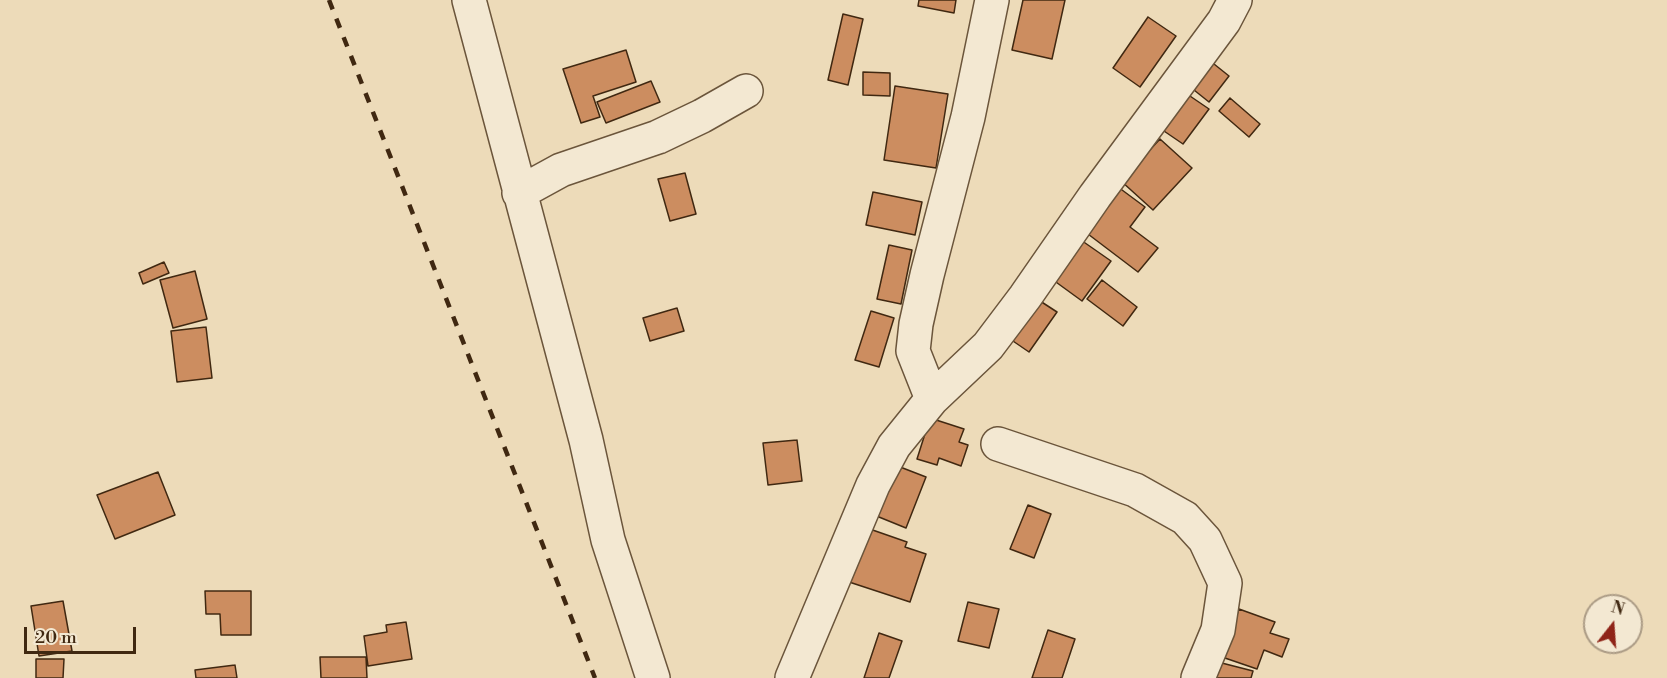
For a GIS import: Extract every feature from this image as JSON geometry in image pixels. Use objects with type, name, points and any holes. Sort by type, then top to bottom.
[{"type":"street","points":[[469,0],[586,440],[608,540],[653,678]]},
{"type":"street","points":[[932,399],[913,351],[916,324],[968,117],[992,0]]},
{"type":"street","points":[[792,678],[873,484],[894,446],[932,399],[988,346],[1026,297],[1095,196],[1224,21],[1235,0]]},
{"type":"street","points":[[519,193],[561,170],[658,137],[746,91]]},
{"type":"street","points":[[998,444],[1135,490],[1185,518],[1204,540],[1224,583],[1218,630],[1198,678]]},
{"type":"building","points":[[919,0],[956,0],[954,13],[918,6]]},
{"type":"building","points":[[1023,0],[1065,0],[1052,59],[1012,50]]},
{"type":"building","points":[[843,14],[863,19],[848,85],[828,80]]},
{"type":"building","points":[[1148,17],[1176,36],[1140,87],[1113,68]]},
{"type":"building","points":[[626,50],[636,82],[593,96],[600,117],[581,123],[563,69]]},
{"type":"building","points":[[1209,60],[1229,76],[1209,102],[1189,86]]},
{"type":"building","points":[[863,72],[890,73],[890,96],[863,95]]},
{"type":"building","points":[[651,81],[660,102],[606,123],[597,102]]},
{"type":"building","points":[[895,86],[948,94],[936,168],[884,160]]},
{"type":"building","points":[[1187,94],[1209,109],[1183,144],[1161,129]]},
{"type":"building","points":[[1230,98],[1260,124],[1249,137],[1219,111]]},
{"type":"building","points":[[1160,139],[1192,168],[1153,210],[1121,181]]},
{"type":"building","points":[[685,173],[696,214],[670,221],[658,179]]},
{"type":"building","points":[[1118,187],[1145,207],[1130,227],[1158,248],[1138,272],[1084,231]]},
{"type":"building","points":[[873,192],[922,202],[915,235],[866,225]]},
{"type":"building","points":[[1078,238],[1111,261],[1082,301],[1049,277]]},
{"type":"building","points":[[889,245],[912,250],[901,304],[877,299]]},
{"type":"building","points":[[164,262],[169,273],[143,284],[139,273]]},
{"type":"building","points":[[195,271],[207,319],[173,328],[160,280]]},
{"type":"building","points":[[1102,280],[1137,307],[1123,326],[1087,299]]},
{"type":"building","points":[[1037,299],[1057,312],[1029,352],[1010,339]]},
{"type":"building","points":[[677,308],[684,331],[650,341],[643,318]]},
{"type":"building","points":[[871,311],[894,318],[879,367],[855,360]]},
{"type":"building","points":[[206,327],[212,378],[177,382],[171,331]]},
{"type":"building","points":[[930,418],[964,429],[959,442],[968,445],[961,466],[939,458],[937,465],[917,459]]},
{"type":"building","points":[[797,440],[802,481],[768,485],[763,443]]},
{"type":"building","points":[[895,465],[926,477],[906,528],[874,515]]},
{"type":"building","points":[[158,472],[175,515],[115,539],[97,495]]},
{"type":"building","points":[[1028,505],[1051,514],[1034,558],[1010,549]]},
{"type":"building","points":[[864,527],[907,542],[905,547],[926,554],[910,602],[846,581]]},
{"type":"building","points":[[205,591],[251,591],[251,635],[221,635],[220,614],[206,614]]},
{"type":"building","points":[[63,601],[72,651],[39,656],[31,606]]},
{"type":"building","points":[[968,602],[999,609],[989,648],[958,641]]},
{"type":"building","points":[[1239,609],[1275,622],[1270,633],[1289,639],[1282,657],[1264,650],[1257,669],[1222,657]]},
{"type":"building","points":[[406,622],[412,659],[368,666],[364,636],[387,632],[386,625]]},
{"type":"building","points":[[1048,630],[1075,639],[1062,678],[1032,678]]},
{"type":"building","points":[[879,633],[902,641],[889,678],[864,678]]},
{"type":"building","points":[[320,657],[366,657],[367,678],[321,678]]},
{"type":"building","points":[[36,659],[64,659],[63,678],[36,678]]},
{"type":"building","points":[[1214,661],[1253,671],[1251,678],[1210,678]]},
{"type":"building","points":[[235,665],[237,678],[196,678],[195,670]]},
{"type":"railway","points":[[329,0],[595,678]]}]
